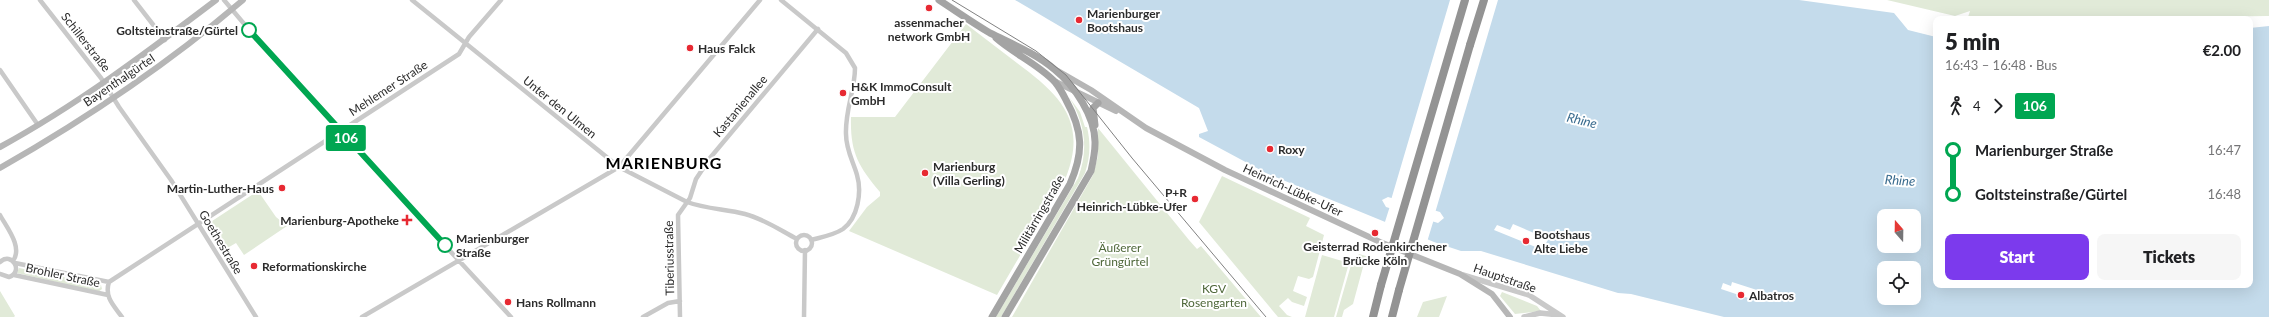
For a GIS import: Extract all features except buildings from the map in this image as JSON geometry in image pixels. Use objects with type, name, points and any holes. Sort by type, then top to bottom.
[{"type":"highway","points":[[1373,317],[1465,0]]},
{"type":"highway","points":[[1392,317],[1484,0]]},
{"type":"main road","name":"Bayenthalgürtel","points":[[0,147],[104,83],[216,0]]},
{"type":"main road","name":"Bayenthalgürtel","points":[[0,168],[114,98],[176,55],[243,0]]},
{"type":"main road","points":[[939,0],[990,32]]},
{"type":"main road","name":"Militärringstraße","points":[[990,32],[1009,41],[1053,68],[1073,91],[1088,114],[1094,133],[1094,157],[1091,171],[1005,317]]},
{"type":"main road","name":"Militärringstraße","points":[[990,32],[1007,47],[1036,66],[1056,82],[1072,110],[1079,128],[1080,155],[1077,169],[1070,184],[992,317]]},
{"type":"main road","name":"Heinrich-Lübke-Ufer","points":[[1053,68],[1091,90],[1123,114]]},
{"type":"main road","name":"Heinrich-Lübke-Ufer","points":[[1056,82],[1123,114],[1179,146],[1266,191],[1380,242],[1460,274],[1492,294],[1510,317]]},
{"type":"main road","points":[[1094,133],[1095,122],[1093,108],[1098,103]]},
{"type":"street","name":"Schillerstraße","points":[[40,0],[114,98]]},
{"type":"street","points":[[134,0],[164,40]]},
{"type":"street","points":[[224,0],[282,69],[511,317]]},
{"type":"street","name":"Unter den Ulmen","points":[[412,0],[465,45],[619,167],[687,202],[697,206],[744,214],[762,220],[797,239]]},
{"type":"street","name":"Mehlemer Straße","points":[[109,282],[458,54],[469,37],[501,0]]},
{"type":"street","points":[[362,317],[372,315],[459,261],[619,167],[760,0]]},
{"type":"street","points":[[781,0],[846,53],[855,68],[847,108],[846,135],[848,153],[857,175],[858,194],[854,213],[843,229],[812,240]]},
{"type":"street","name":"Kastanienallee","points":[[687,202],[696,178],[705,164],[818,29]]},
{"type":"street","points":[[0,70],[38,125]]},
{"type":"street","name":"Goethestraße","points":[[114,98],[171,180],[256,317]]},
{"type":"street","name":"Tiberiusstraße","points":[[680,317],[678,216],[687,202]]},
{"type":"street","points":[[0,216],[17,249],[17,255],[14,262],[17,270],[14,275]]},
{"type":"street","points":[[805,250],[798,247],[797,239],[804,235],[808,236],[812,240]]},
{"type":"street","points":[[805,250],[811,246],[812,240]]},
{"type":"street","points":[[804,317],[805,250]]},
{"type":"street","name":"Brohler Straße","points":[[0,262],[5,259],[109,282]]},
{"type":"street","name":"Brohler Straße","points":[[0,274],[6,278],[14,275],[108,295]]},
{"type":"street","name":"Hauptstraße","points":[[1460,274],[1529,295],[1562,316]]},
{"type":"street","points":[[109,282],[108,295],[122,317]]},
{"type":"street","points":[[643,317],[668,303],[674,301],[680,302]]},
{"type":"street","points":[[1524,317],[1540,313],[1562,316]]},
{"type":"green space","points":[[1887,0],[2269,0],[2269,16],[1968,16],[1970,11],[1955,16]]},
{"type":"green space","points":[[966,24],[1032,75],[1057,98],[1066,111],[1071,124],[1074,140],[1072,157],[1066,177],[997,295],[849,231],[867,207],[880,196],[880,192],[866,174],[857,158],[852,140],[851,117],[895,117]]},
{"type":"green space","points":[[1069,97],[1080,112],[1085,127],[1087,127],[1089,150],[1085,173],[1001,317],[996,317],[1078,178],[1083,157],[1084,136],[1079,117]]},
{"type":"green space","name":"Äußerer Grüngürtel","points":[[1098,128],[1189,240],[1197,249],[1201,246],[1261,317],[1012,317],[1093,175],[1098,156]]},
{"type":"green space","points":[[1222,176],[1310,218],[1306,226],[1324,235],[1313,277],[1309,279],[1298,276],[1293,291],[1307,297],[1304,306],[1292,302],[1288,298],[1279,306],[1287,315],[1292,317],[1278,317],[1199,222]]},
{"type":"green space","points":[[258,191],[276,217],[287,226],[244,255],[236,243],[224,250],[206,225]]},
{"type":"green space","points":[[1359,254],[1366,256],[1353,304],[1344,310],[1342,317],[1336,317],[1351,265]]},
{"type":"green space","points":[[1322,255],[1349,263],[1334,317],[1305,317]]},
{"type":"green space","points":[[19,268],[101,285],[102,289],[98,292],[17,273]]},
{"type":"green space","points":[[0,291],[15,316],[14,317],[0,317]]},
{"type":"green space","points":[[1502,292],[1537,306],[1541,311],[1515,314],[1500,296]]},
{"type":"green space","points":[[1447,296],[1439,317],[1417,317],[1423,302]]},
{"type":"water","name":"Rhine","points":[[1015,0],[1799,0],[1894,13],[1908,30],[1933,36],[1933,288],[2253,288],[2253,28],[2269,26],[2269,317],[1724,317],[1631,294],[1618,293],[1481,251],[1461,251],[1434,242],[1266,173],[1199,137],[1199,134],[1208,131],[1199,108]],"holes":[[[1388,197],[1440,212],[1444,218],[1438,223],[1386,207],[1382,200]]]},
{"type":"pier","points":[[1450,0],[1498,0],[1435,213],[1391,200]]},
{"type":"pier","points":[[1390,206],[1434,219],[1427,242],[1384,225]]},
{"type":"pier","points":[[1513,224],[1548,239],[1543,250],[1494,230],[1497,225],[1510,230]]},
{"type":"pier","points":[[1732,282],[1760,291],[1757,301],[1721,289],[1723,283],[1731,286]]},
{"type":"tram line","points":[[952,0],[1036,51],[1066,75],[1132,158],[1266,317]]},
{"type":"bus line","name":"106","points":[[249,30],[282,69],[445,245]]},
{"type":"place","name":"assenmacher network GmbH","points":[[929,8]]},
{"type":"place","name":"Marienburger Bootshaus","points":[[1079,20]]},
{"type":"place","name":"Goltsteinstraße/Gürtel","points":[[249,30]]},
{"type":"place","name":"Haus Falck","points":[[690,48]]},
{"type":"place","name":"H&K ImmoConsult GmbH","points":[[843,93]]},
{"type":"place","name":"Roxy","points":[[1270,149]]},
{"type":"place","name":"Marienburg (Villa Gerling)","points":[[925,173]]},
{"type":"place","name":"Martin-Luther-Haus","points":[[282,188]]},
{"type":"place","name":"P+R Heinrich-Lübke-Ufer","points":[[1195,199]]},
{"type":"place","name":"Marienburg-Apotheke","points":[[407,220]]},
{"type":"place","name":"Geisterrad Rodenkirchener Brücke Köln","points":[[1375,233]]},
{"type":"place","name":"Bootshaus Alte Liebe","points":[[1526,241]]},
{"type":"place","name":"Marienburger Straße","points":[[445,245]]},
{"type":"place","name":"Reformationskirche","points":[[254,266]]},
{"type":"place","name":"Albatros","points":[[1741,295]]},
{"type":"place","name":"Hans Rollmann","points":[[508,302]]},
{"type":"district","name":"MARIENBURG","points":[[664,162]]},
{"type":"park label","name":"KGV Rosengarten","points":[[1214,295]]}]
